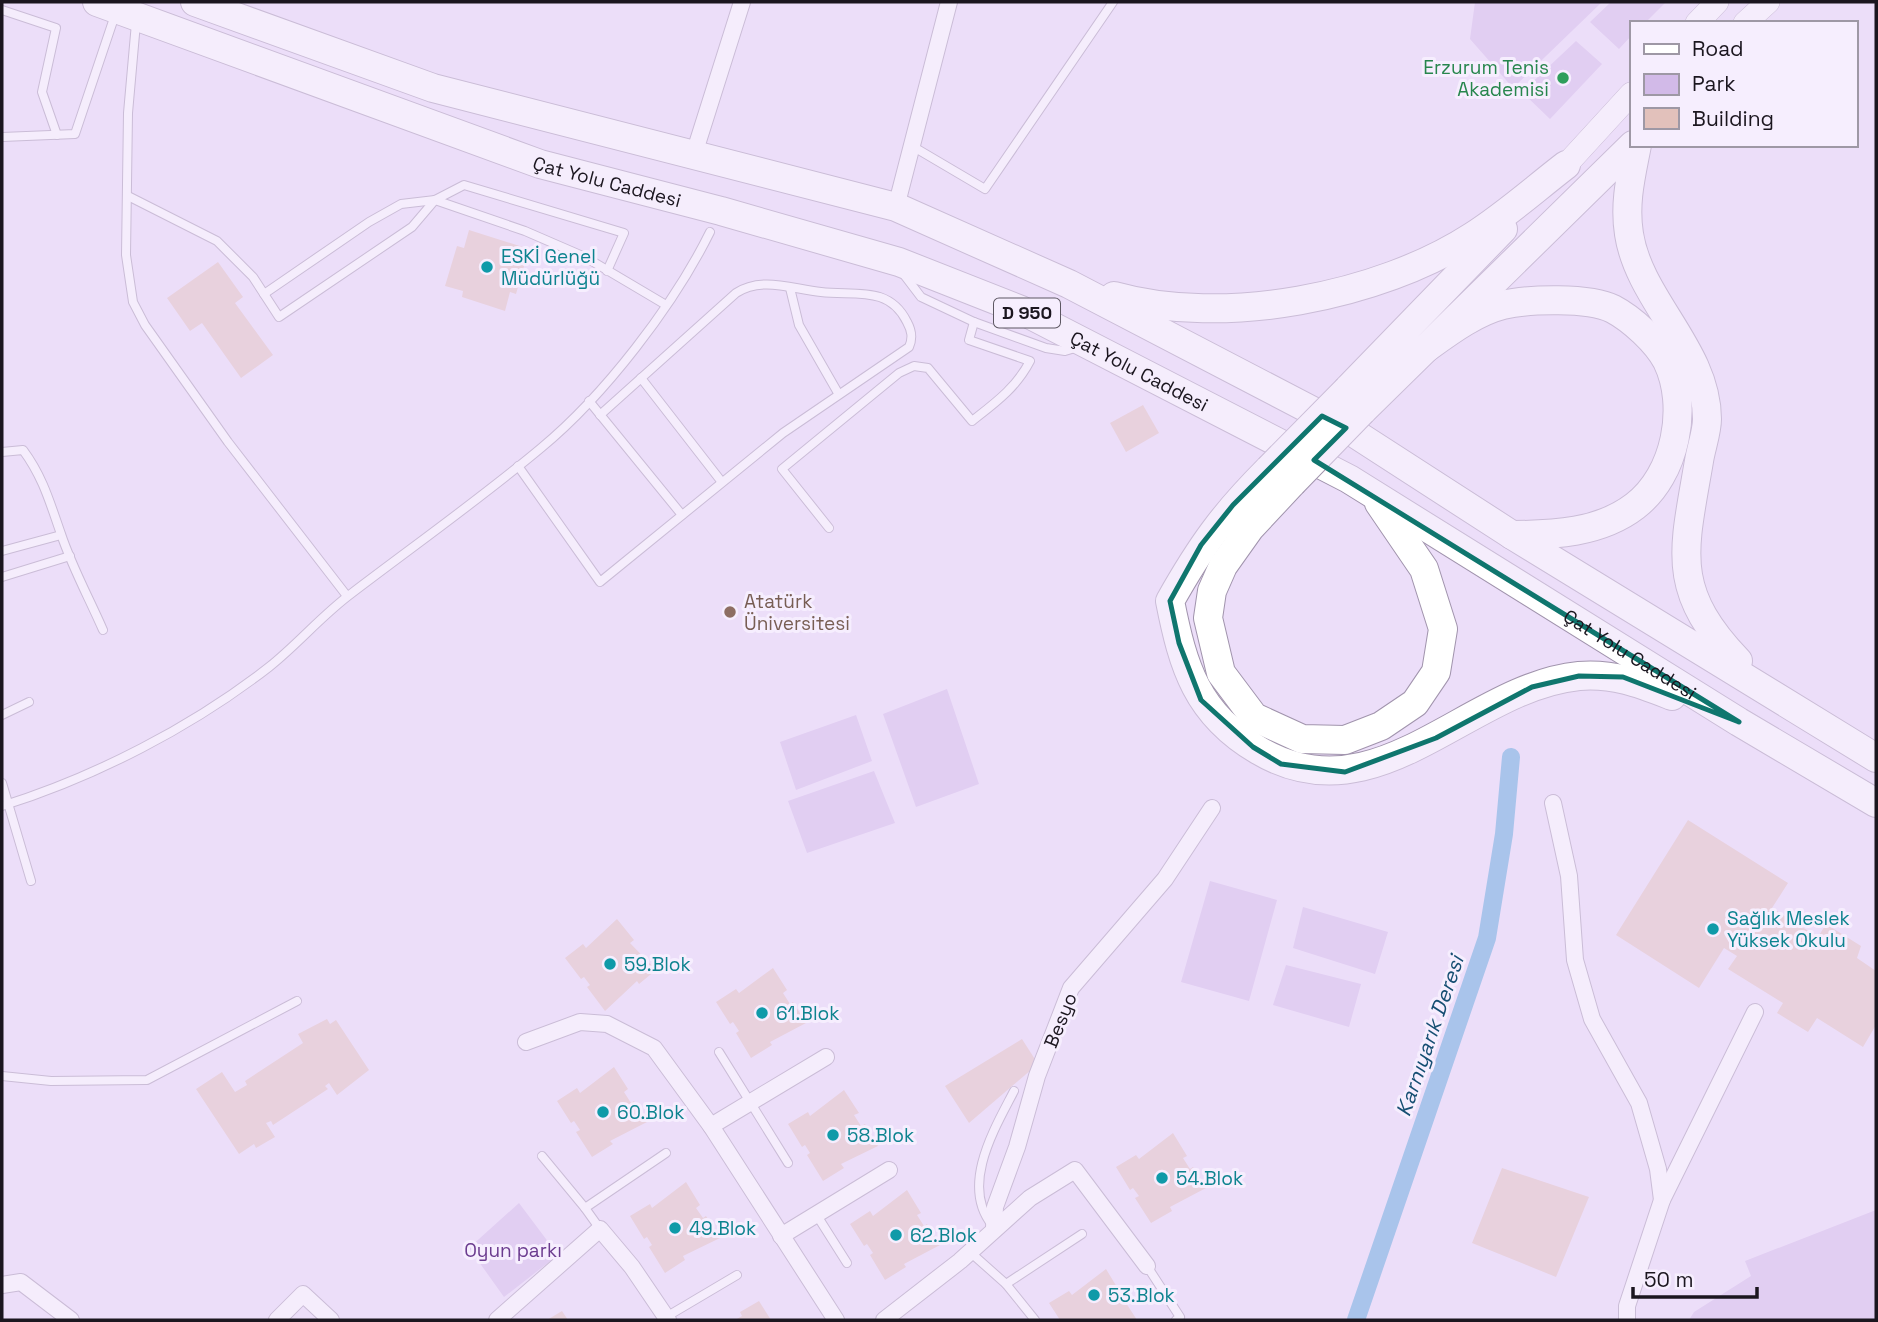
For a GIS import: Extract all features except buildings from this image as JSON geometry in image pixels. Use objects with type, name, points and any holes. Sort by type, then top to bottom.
[{"type":"highway","name":"Çat Yolu Caddesi","points":[[210,4],[433,88],[693,157],[896,207],[1069,284],[1351,431],[1512,535],[1876,758]]},
{"type":"highway","name":"Çat Yolu Caddesi","points":[[117,9],[540,164],[721,211],[899,262],[1021,310],[1349,479],[1739,722],[1876,803]]},
{"type":"highway","points":[[1415,356],[1633,147]]},
{"type":"highway","points":[[1635,147],[1626,200],[1629,237],[1638,264],[1684,347],[1701,386],[1707,420],[1685,527],[1684,559],[1692,599],[1716,639],[1764,688]]},
{"type":"highway","points":[[1069,284],[1131,301],[1211,309],[1312,298],[1414,267],[1474,236],[1566,165]]},
{"type":"highway","points":[[1566,165],[1355,400],[1280,476],[1233,505],[1202,545],[1170,601],[1188,672],[1201,699],[1226,728],[1281,764],[1345,772],[1436,738],[1532,687],[1579,676],[1623,677],[1739,722]]},
{"type":"highway","points":[[1355,400],[1459,327],[1500,305],[1545,298],[1612,308],[1645,334],[1667,361],[1680,416],[1664,473],[1635,506],[1565,535],[1512,535]]},
{"type":"highway","points":[[1280,476],[1250,528],[1223,566],[1212,590],[1208,618],[1221,673],[1254,717],[1302,739],[1345,740],[1381,726],[1415,703],[1436,672],[1443,629],[1423,569],[1373,495]]},
{"type":"street","points":[[693,157],[742,2]]},
{"type":"street","points":[[896,207],[949,2]]},
{"type":"street","points":[[1699,21],[1717,2]]},
{"type":"street","points":[[1747,21],[1768,2]]},
{"type":"street","points":[[1566,165],[1630,95]]},
{"type":"street","points":[[1553,803],[1569,876],[1575,960],[1592,1019],[1639,1103],[1658,1169],[1662,1200]]},
{"type":"street","name":"Besyo","points":[[994,1228],[995,1207],[1017,1147],[1037,1076],[1071,988],[1165,879],[1212,808]]},
{"type":"street","points":[[1627,1320],[1627,1306],[1662,1200],[1755,1012]]},
{"type":"street","points":[[526,1042],[580,1023],[607,1024],[654,1048],[711,1126],[836,1320]]},
{"type":"street","points":[[711,1126],[826,1057]]},
{"type":"street","points":[[781,1236],[889,1170]]},
{"type":"street","points":[[884,1320],[970,1252],[1030,1198],[1075,1170],[1147,1266]]},
{"type":"street","points":[[497,1320],[600,1229],[632,1266],[667,1319]]},
{"type":"street","points":[[2,1285],[21,1282],[71,1320]]},
{"type":"street","points":[[277,1320],[303,1294],[331,1320]]},
{"type":"lane","points":[[912,146],[985,189],[1113,2]]},
{"type":"lane","points":[[2,137],[75,134],[117,9]]},
{"type":"lane","points":[[117,9],[128,113],[128,282],[133,302],[145,325],[228,442],[348,596]]},
{"type":"lane","points":[[2,10],[56,28],[42,92],[57,135]]},
{"type":"lane","points":[[264,294],[401,204],[435,200],[464,185],[624,233],[607,271]]},
{"type":"lane","points":[[128,196],[217,240],[240,261],[279,317],[412,227],[435,200]]},
{"type":"lane","points":[[435,200],[524,231],[607,271],[666,305]]},
{"type":"lane","points":[[4,805],[91,771],[183,723],[269,667],[348,596],[543,447],[589,401],[666,305],[693,267],[710,232]]},
{"type":"lane","points":[[899,262],[908,282],[921,297],[974,322],[1055,351],[1072,349],[1084,342]]},
{"type":"lane","points":[[518,466],[600,582],[721,481],[838,393],[909,347],[913,339],[900,310],[881,296],[760,284],[744,288],[600,415]]},
{"type":"lane","points":[[790,288],[799,325],[838,393]]},
{"type":"lane","points":[[829,528],[782,469],[899,373],[914,366],[928,368],[972,421],[1003,397],[1030,361],[969,340],[974,322]]},
{"type":"lane","points":[[641,379],[721,481]]},
{"type":"lane","points":[[589,401],[682,515]]},
{"type":"lane","points":[[2,452],[23,450],[38,470],[49,494],[61,535],[103,630]]},
{"type":"lane","points":[[2,551],[61,535]]},
{"type":"lane","points":[[2,578],[70,556]]},
{"type":"lane","points":[[2,715],[29,702]]},
{"type":"lane","points":[[2,783],[4,805],[32,881]]},
{"type":"lane","points":[[2,1076],[51,1081],[147,1080],[297,1001]]},
{"type":"lane","points":[[719,1052],[788,1163]]},
{"type":"lane","points":[[994,1228],[984,1216],[981,1188],[983,1153],[1014,1091]]},
{"type":"lane","points":[[584,1208],[666,1153]]},
{"type":"lane","points":[[542,1156],[600,1229]]},
{"type":"lane","points":[[816,1214],[847,1264]]},
{"type":"lane","points":[[1006,1284],[1082,1234]]},
{"type":"lane","points":[[970,1252],[1006,1284],[1035,1320]]},
{"type":"lane","points":[[1147,1266],[1180,1317],[1176,1320]]},
{"type":"lane","points":[[667,1319],[737,1275]]},
{"type":"highlighted area","points":[[1322,416],[1346,428],[1314,460],[1739,722],[1623,677],[1579,676],[1532,687],[1436,738],[1345,772],[1281,764],[1253,747],[1201,700],[1179,643],[1170,601],[1201,545],[1233,505]]},
{"type":"green space","points":[[1475,2],[1602,2],[1513,88],[1470,39]]},
{"type":"green space","name":"Erzurum Tenis Akademisi","points":[[1611,2],[1666,2],[1647,21],[1630,21],[1630,37],[1619,49],[1590,22]]},
{"type":"green space","name":"Erzurum Tenis Akademisi","points":[[1576,41],[1602,64],[1550,119],[1522,92]]},
{"type":"green space","points":[[947,689],[979,784],[916,807],[883,714]]},
{"type":"green space","points":[[856,715],[872,761],[796,790],[780,742]]},
{"type":"green space","points":[[874,771],[895,823],[807,853],[788,801]]},
{"type":"green space","points":[[1210,881],[1277,900],[1249,1001],[1181,982]]},
{"type":"green space","points":[[1303,907],[1388,932],[1375,974],[1293,948]]},
{"type":"green space","points":[[1286,965],[1361,984],[1349,1027],[1273,1005]]},
{"type":"green space","name":"Oyun parkı","points":[[519,1203],[558,1255],[504,1297],[469,1248]]},
{"type":"green space","points":[[1876,1210],[1876,1320],[1689,1320],[1694,1312],[1751,1276],[1745,1261]]},
{"type":"waterway","name":"Karnıyarık Deresi","points":[[1356,1320],[1487,938],[1504,834],[1511,757]]},
{"type":"place","name":"Erzurum Tenis Akademisi","points":[[1563,78]]},
{"type":"place","name":"ESKİ Genel Müdürlüğü","points":[[487,267]]},
{"type":"place","name":"Atatürk Üniversitesi","points":[[730,612]]},
{"type":"place","name":"Sağlık Meslek Yüksek Okulu","points":[[1713,929]]},
{"type":"place","name":"59.Blok","points":[[610,964]]},
{"type":"place","name":"61.Blok","points":[[762,1013]]},
{"type":"place","name":"60.Blok","points":[[603,1112]]},
{"type":"place","name":"58.Blok","points":[[833,1135]]},
{"type":"place","name":"54.Blok","points":[[1162,1178]]},
{"type":"place","name":"49.Blok","points":[[675,1228]]},
{"type":"place","name":"62.Blok","points":[[896,1235]]},
{"type":"place","name":"53.Blok","points":[[1094,1295]]}]
